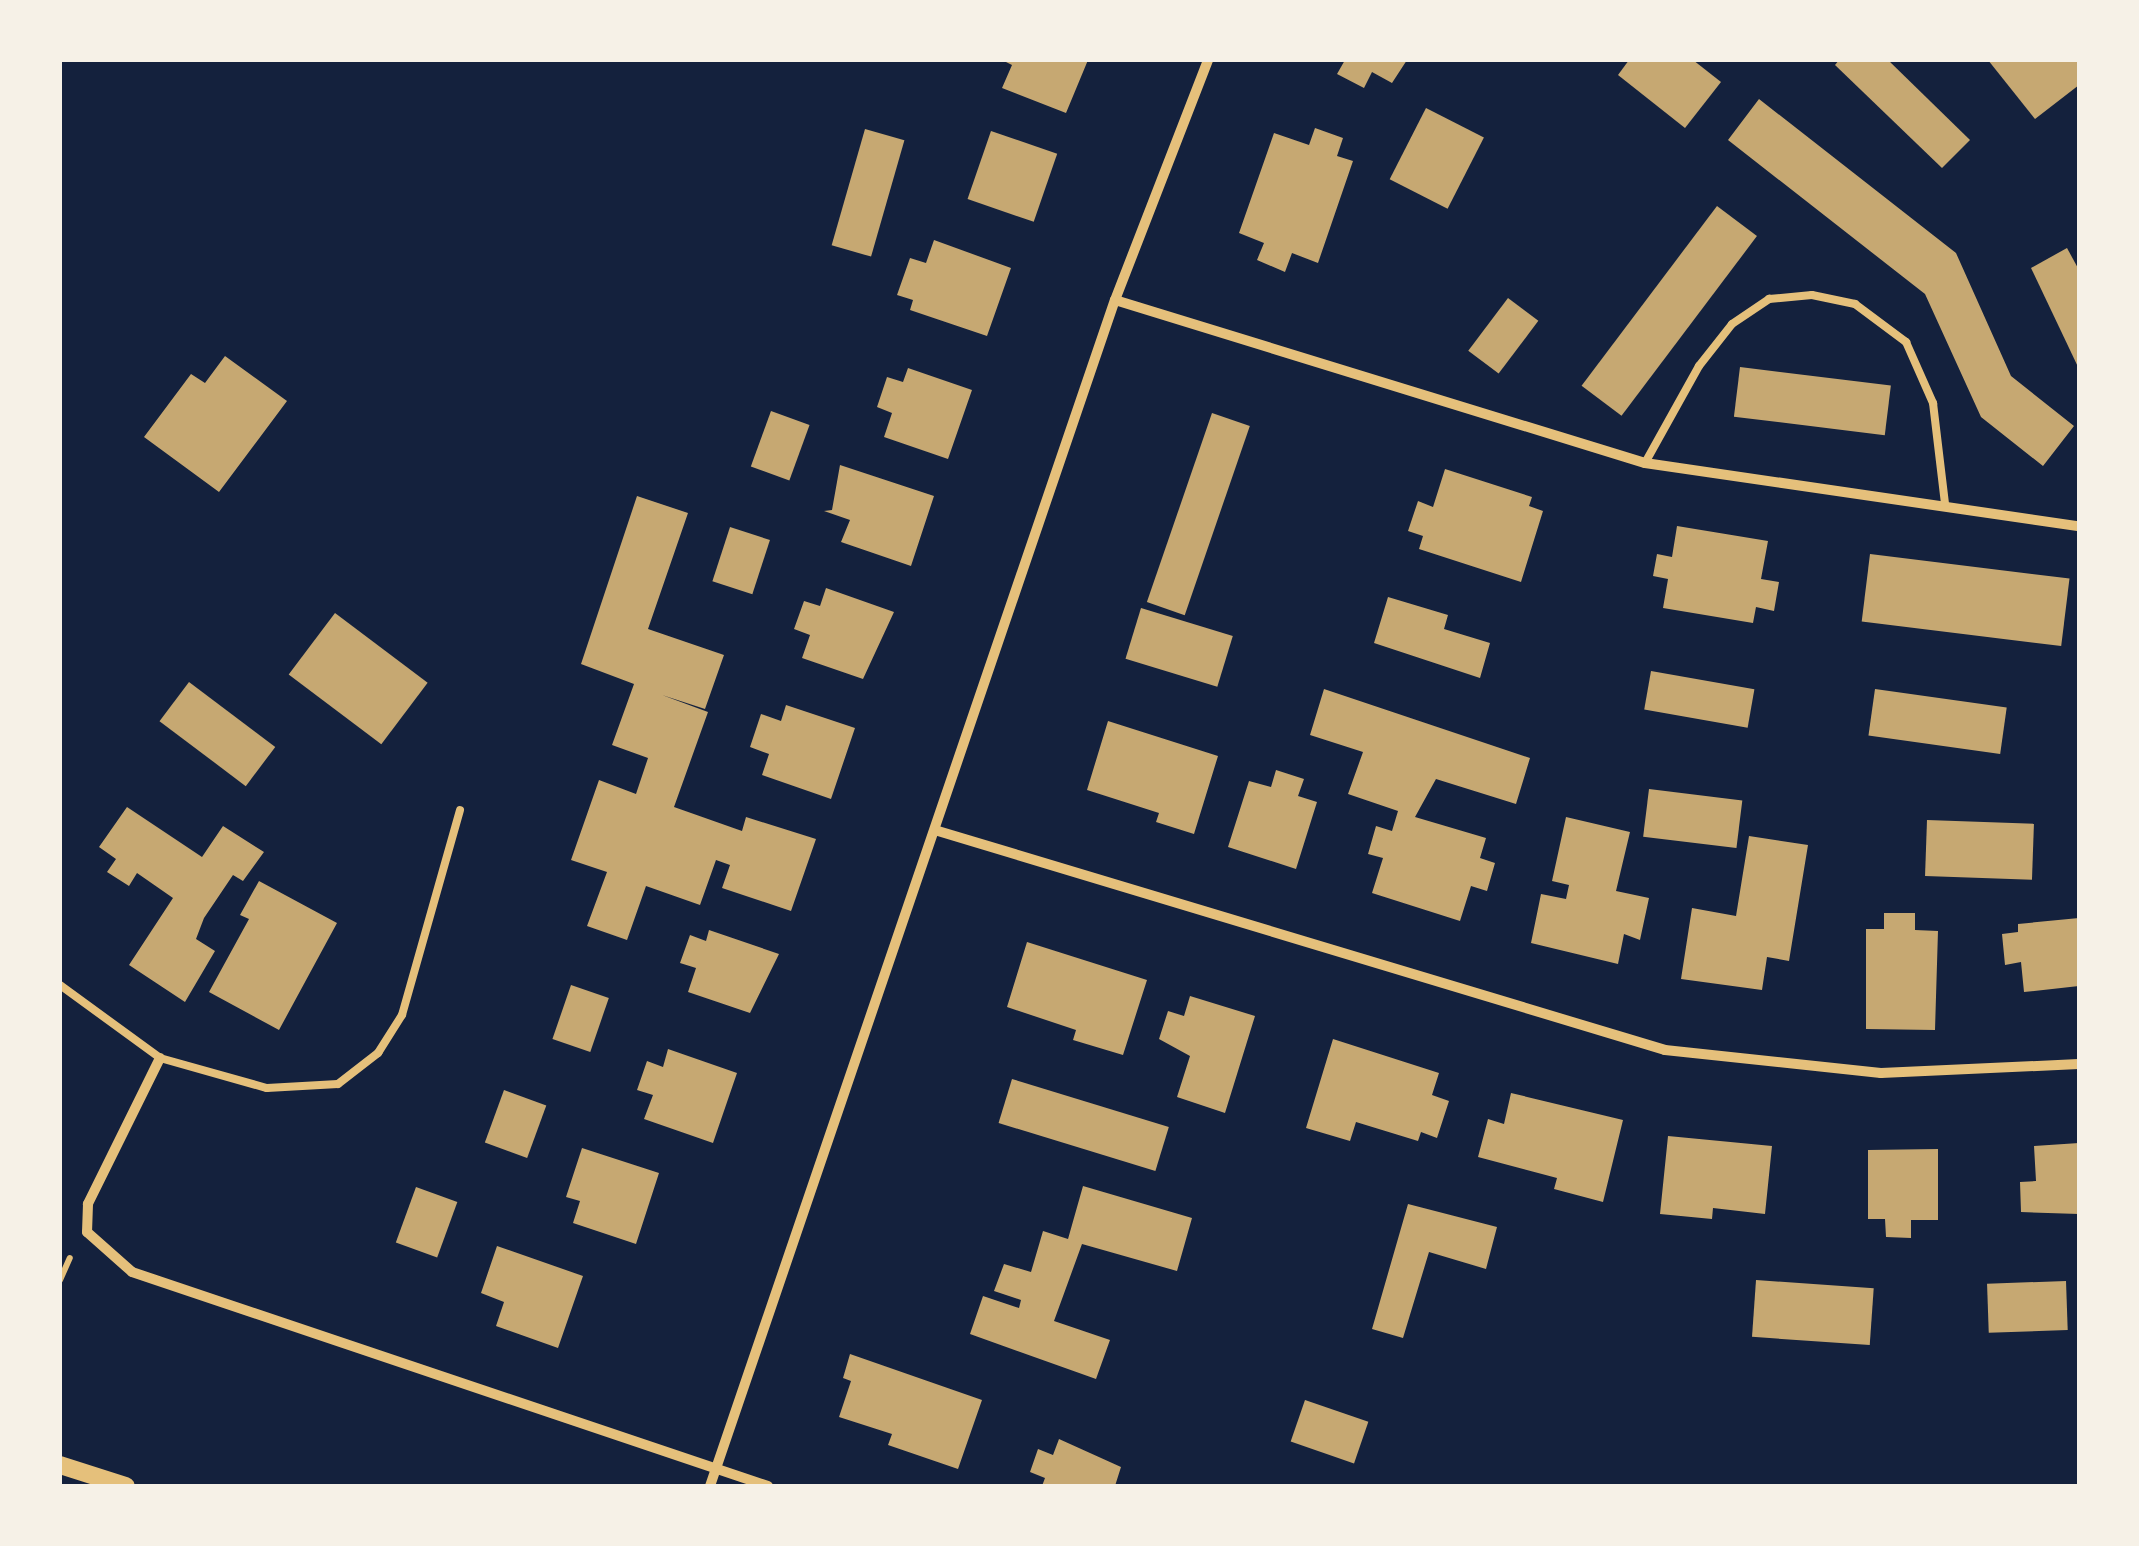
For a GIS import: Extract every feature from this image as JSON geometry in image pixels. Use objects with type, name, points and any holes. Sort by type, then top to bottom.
[{"type":"street","points":[[710,1486],[938,831],[1115,300],[1208,60]]},
{"type":"street","points":[[1115,300],[1645,463],[1945,502],[2079,526]]},
{"type":"street","points":[[938,831],[1665,1050],[1881,1074],[2079,1064]]},
{"type":"street","points":[[160,1058],[88,1204],[87,1232],[132,1272],[768,1486]]},
{"type":"street","points":[[60,1464],[126,1486]]},
{"type":"lane","points":[[1645,463],[1699,366],[1732,324],[1769,299],[1812,295],[1855,304],[1906,342],[1933,403],[1945,502]]},
{"type":"lane","points":[[60,985],[160,1058],[266,1088],[338,1084],[378,1053],[402,1015],[460,810]]},
{"type":"building","points":[[1002,60],[1088,60],[1066,113],[1002,88],[1012,65]]},
{"type":"building","points":[[1345,60],[1407,60],[1392,83],[1372,72],[1364,88],[1337,74]]},
{"type":"building","points":[[1629,60],[1693,60],[1721,82],[1685,128],[1618,75]]},
{"type":"building","points":[[1839,60],[1888,60],[1970,140],[1942,168],[1835,65]]},
{"type":"building","points":[[1988,60],[2079,60],[2079,85],[2035,119]]},
{"type":"building","points":[[1759,99],[1956,253],[2011,376],[2074,426],[2043,466],[1981,417],[1925,294],[1728,140]]},
{"type":"building","points":[[1426,108],[1484,138],[1448,209],[1390,179]]},
{"type":"building","points":[[1315,128],[1343,138],[1337,156],[1353,161],[1318,263],[1292,253],[1285,272],[1257,260],[1264,243],[1239,233],[1274,133],[1309,145]]},
{"type":"building","points":[[865,129],[904,140],[871,257],[832,245]]},
{"type":"building","points":[[991,131],[1057,154],[1034,222],[968,199]]},
{"type":"building","points":[[1717,206],[1757,236],[1622,416],[1582,386]]},
{"type":"building","points":[[934,240],[1011,268],[987,336],[910,310],[913,300],[897,295],[910,258],[926,263]]},
{"type":"building","points":[[2067,248],[2079,270],[2079,369],[2031,268]]},
{"type":"building","points":[[1508,298],[1538,321],[1499,374],[1468,351]]},
{"type":"building","points":[[225,356],[287,401],[219,492],[144,437],[191,374],[205,383]]},
{"type":"building","points":[[1740,367],[1891,386],[1885,435],[1734,417]]},
{"type":"building","points":[[908,368],[972,390],[948,459],[884,437],[892,413],[877,407],[887,377],[903,382]]},
{"type":"building","points":[[771,411],[810,425],[789,480],[751,466]]},
{"type":"building","points":[[1212,413],[1250,426],[1185,615],[1147,602]]},
{"type":"building","points":[[840,465],[934,496],[911,566],[841,542],[850,520],[824,511],[832,510]]},
{"type":"building","points":[[1445,469],[1532,497],[1529,506],[1543,511],[1521,582],[1419,549],[1423,536],[1408,531],[1418,501],[1433,507]]},
{"type":"building","points":[[637,496],[688,513],[648,629],[724,655],[705,709],[662,695],[708,712],[674,807],[742,831],[746,817],[816,839],[791,911],[722,888],[730,865],[716,860],[700,905],[646,886],[627,940],[587,926],[607,872],[571,860],[599,780],[636,794],[648,758],[612,745],[634,684],[581,664]]},
{"type":"building","points":[[1677,526],[1768,541],[1761,579],[1779,582],[1774,611],[1756,607],[1753,623],[1663,608],[1668,579],[1653,576],[1657,554],[1672,557]]},
{"type":"building","points":[[730,527],[770,540],[752,594],[712,581]]},
{"type":"building","points":[[1870,554],[2070,578],[2061,646],[1862,621]]},
{"type":"building","points":[[826,588],[894,612],[863,679],[802,658],[810,635],[794,629],[804,601],[820,606]]},
{"type":"building","points":[[1388,597],[1448,615],[1444,629],[1490,643],[1480,678],[1374,643]]},
{"type":"building","points":[[1141,608],[1233,636],[1217,687],[1126,659]]},
{"type":"building","points":[[335,613],[428,683],[381,744],[289,674]]},
{"type":"building","points":[[1651,671],[1754,689],[1748,728],[1644,709]]},
{"type":"building","points":[[189,682],[275,747],[246,786],[160,721]]},
{"type":"building","points":[[1324,689],[1530,758],[1516,804],[1436,779],[1415,817],[1486,838],[1480,858],[1495,863],[1487,891],[1471,886],[1460,921],[1372,893],[1383,858],[1368,854],[1376,826],[1392,831],[1398,811],[1348,794],[1363,752],[1310,735]]},
{"type":"building","points":[[1875,689],[2007,708],[2000,754],[1868,736]]},
{"type":"building","points":[[786,705],[855,728],[831,799],[762,775],[769,754],[750,747],[761,714],[781,721]]},
{"type":"building","points":[[1108,721],[1218,756],[1194,834],[1156,822],[1159,813],[1087,790]]},
{"type":"building","points":[[1276,770],[1304,779],[1298,796],[1317,802],[1296,869],[1228,847],[1249,781],[1271,787]]},
{"type":"building","points":[[1649,789],[1742,800],[1736,848],[1643,837]]},
{"type":"building","points":[[127,807],[202,857],[223,826],[264,852],[243,881],[233,875],[204,918],[196,939],[215,951],[185,1002],[129,965],[173,898],[137,873],[129,886],[107,872],[116,859],[99,847]]},
{"type":"building","points":[[1566,817],[1630,832],[1616,891],[1649,898],[1640,940],[1624,934],[1618,964],[1531,943],[1541,894],[1566,899],[1569,885],[1552,881]]},
{"type":"building","points":[[1927,820],[2034,824],[2032,880],[1925,876]]},
{"type":"building","points":[[1749,836],[1808,845],[1789,961],[1767,957],[1762,990],[1681,979],[1692,908],[1736,916]]},
{"type":"building","points":[[259,881],[337,923],[279,1030],[209,992],[249,919],[240,915]]},
{"type":"building","points":[[1884,913],[1915,913],[1915,930],[1938,931],[1935,1030],[1866,1029],[1866,929],[1884,929]]},
{"type":"building","points":[[2079,918],[2079,986],[2024,992],[2021,962],[2005,965],[2002,934],[2018,932],[2018,924]]},
{"type":"building","points":[[709,930],[779,954],[750,1013],[688,992],[696,968],[680,963],[690,935],[706,941]]},
{"type":"building","points":[[1027,942],[1147,980],[1123,1055],[1073,1040],[1076,1030],[1007,1007]]},
{"type":"building","points":[[571,985],[609,998],[590,1052],[552,1039]]},
{"type":"building","points":[[1190,996],[1255,1016],[1225,1113],[1177,1097],[1190,1056],[1159,1039],[1168,1011],[1184,1016]]},
{"type":"building","points":[[1333,1039],[1439,1073],[1432,1095],[1449,1101],[1437,1138],[1421,1132],[1418,1141],[1356,1122],[1350,1141],[1306,1128]]},
{"type":"building","points":[[668,1049],[737,1073],[713,1143],[644,1119],[653,1095],[637,1090],[647,1061],[663,1067]]},
{"type":"building","points":[[1012,1079],[1169,1127],[1155,1171],[999,1123]]},
{"type":"building","points":[[504,1090],[546,1105],[527,1158],[485,1143]]},
{"type":"building","points":[[1511,1093],[1623,1120],[1603,1202],[1554,1189],[1557,1178],[1478,1157],[1488,1119],[1504,1124]]},
{"type":"building","points":[[1668,1136],[1772,1146],[1765,1214],[1713,1208],[1712,1219],[1660,1214]]},
{"type":"building","points":[[2079,1143],[2079,1214],[2021,1212],[2020,1182],[2036,1181],[2034,1146]]},
{"type":"building","points":[[582,1148],[659,1173],[636,1244],[573,1223],[580,1201],[566,1197]]},
{"type":"building","points":[[1938,1149],[1938,1220],[1911,1220],[1911,1238],[1886,1237],[1885,1219],[1868,1219],[1868,1150]]},
{"type":"building","points":[[1083,1186],[1192,1218],[1177,1271],[1082,1244],[1054,1321],[1110,1340],[1096,1379],[970,1334],[983,1296],[1019,1308],[1021,1300],[994,1291],[1004,1264],[1031,1272],[1043,1231],[1068,1239]]},
{"type":"building","points":[[416,1187],[457,1202],[437,1257],[396,1242]]},
{"type":"building","points":[[1408,1204],[1497,1227],[1486,1269],[1429,1252],[1403,1338],[1372,1329]]},
{"type":"building","points":[[497,1246],[583,1276],[558,1348],[496,1326],[504,1302],[481,1293]]},
{"type":"building","points":[[1756,1280],[1874,1288],[1870,1345],[1752,1337]]},
{"type":"building","points":[[2066,1281],[2068,1330],[1989,1333],[1987,1284]]},
{"type":"building","points":[[850,1354],[982,1400],[958,1469],[888,1445],[892,1434],[839,1417],[851,1381],[843,1378]]},
{"type":"building","points":[[1305,1400],[1368,1422],[1354,1463],[1291,1442]]},
{"type":"building","points":[[1059,1439],[1121,1467],[1115,1486],[1042,1486],[1045,1478],[1030,1472],[1038,1449],[1053,1455]]}]
